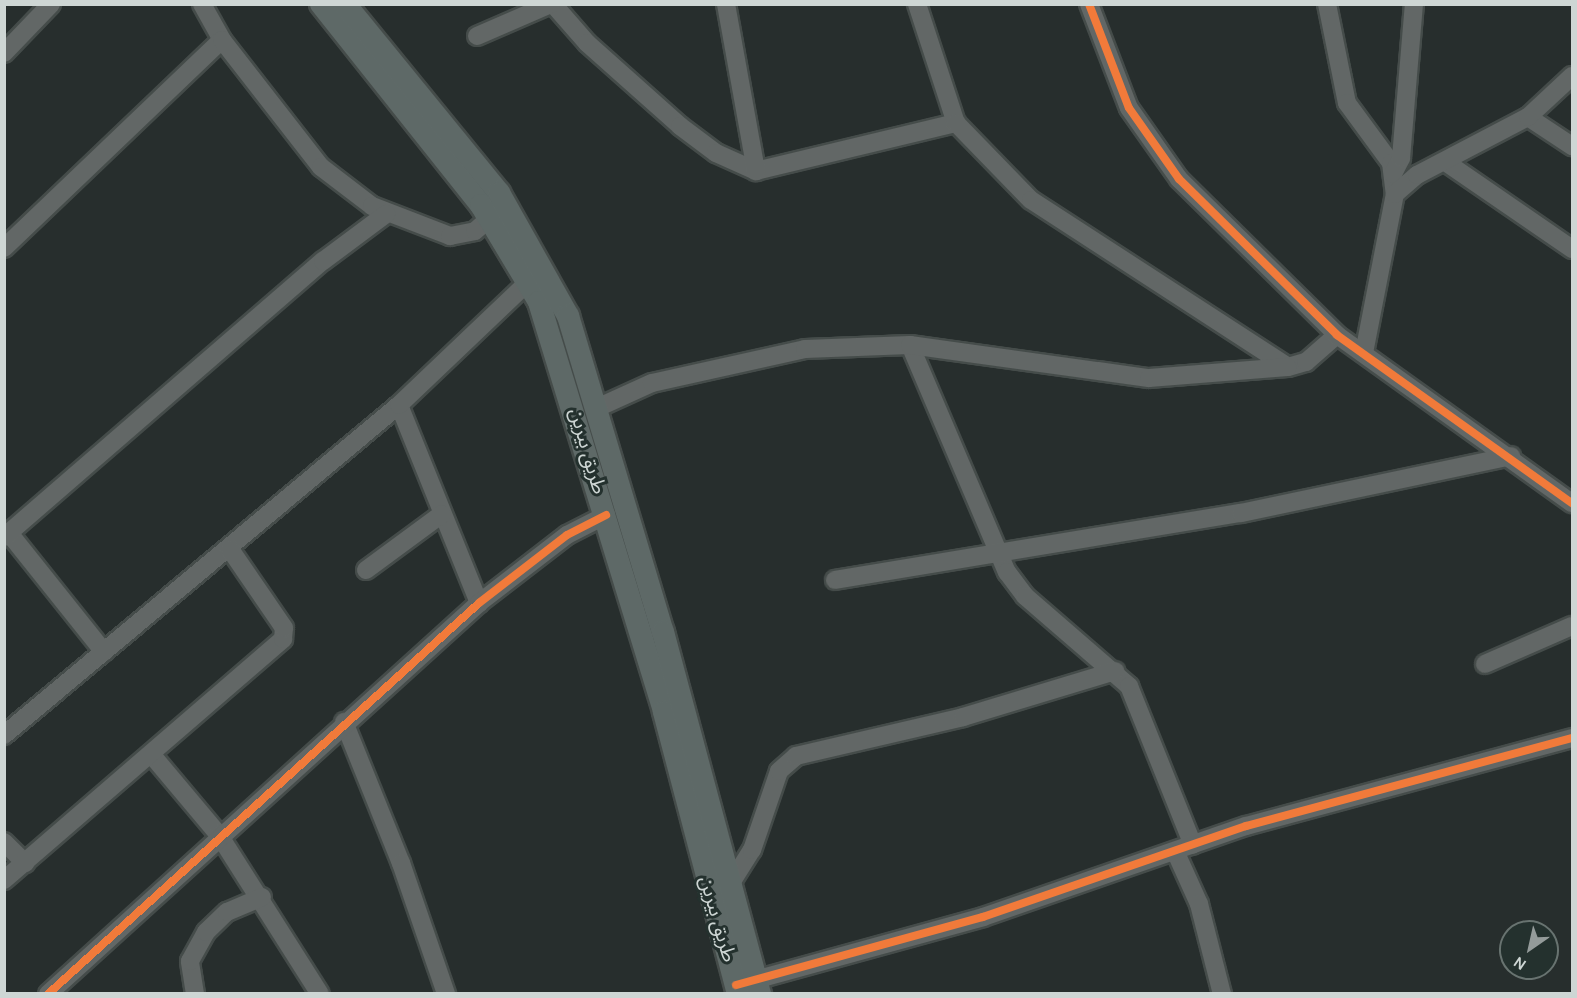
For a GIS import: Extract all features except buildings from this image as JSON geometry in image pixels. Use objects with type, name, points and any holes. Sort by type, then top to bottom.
[{"type":"main road","name":"طريق بيرين","points":[[321,4],[490,218],[528,282],[563,369],[606,515],[653,634],[731,883],[748,988]]},
{"type":"main road","name":"طريق بيرين","points":[[345,4],[499,193],[525,233],[568,316],[599,407],[653,634],[748,988]]},
{"type":"street","points":[[4,53],[51,4]]},
{"type":"street","points":[[202,4],[222,40],[321,167],[386,214],[459,236],[490,218]]},
{"type":"street","points":[[477,36],[552,4],[587,43],[680,126],[716,153],[756,171],[956,123]]},
{"type":"street","points":[[726,4],[756,171]]},
{"type":"street","points":[[917,4],[956,123],[1031,200],[1288,367]]},
{"type":"street","points":[[1089,4],[1129,108],[1159,155],[1336,335],[1511,456],[1572,503]]},
{"type":"street","points":[[1327,4],[1347,104],[1393,174],[1395,194],[1364,353]]},
{"type":"street","points":[[1393,174],[1401,158],[1414,4]]},
{"type":"street","points":[[4,248],[222,40]]},
{"type":"street","points":[[1395,194],[1417,175],[1447,163],[1527,117],[1572,76]]},
{"type":"street","points":[[1527,117],[1572,146]]},
{"type":"street","points":[[1447,163],[1572,249]]},
{"type":"street","points":[[104,652],[7,535],[323,261],[386,214]]},
{"type":"street","points":[[4,735],[230,549],[399,405],[528,282]]},
{"type":"street","points":[[599,407],[652,383],[765,355],[910,345],[1149,378],[1288,367],[1306,362],[1336,335]]},
{"type":"street","points":[[910,345],[996,550],[1025,596],[1115,671],[1145,717],[1193,845]]},
{"type":"street","points":[[399,405],[479,603]]},
{"type":"street","points":[[834,580],[996,550],[1241,513],[1511,456]]},
{"type":"street","points":[[366,570],[442,514]]},
{"type":"street","points":[[48,993],[219,835],[479,603],[567,535],[606,515]]},
{"type":"street","points":[[4,880],[284,639],[284,628],[230,549]]},
{"type":"street","points":[[1485,664],[1572,626]]},
{"type":"street","points":[[731,883],[752,850],[779,771],[796,756],[963,717],[1115,671]]},
{"type":"street","points":[[344,722],[397,852],[446,993]]},
{"type":"street","points":[[748,988],[983,917],[1176,854],[1193,845],[1246,826],[1572,738]]},
{"type":"street","points":[[151,754],[219,835],[262,897],[320,993]]},
{"type":"street","points":[[4,842],[25,863]]},
{"type":"street","points":[[1176,854],[1199,904],[1222,993]]},
{"type":"street","points":[[195,993],[190,961],[206,932],[227,912],[262,897]]},
{"type":"cycle path","points":[[1089,4],[1129,108],[1179,179],[1337,335],[1572,503]]},
{"type":"cycle path","points":[[48,994],[479,603],[567,535],[606,515]]},
{"type":"cycle path","points":[[736,985],[983,917],[1246,826],[1572,738]]}]
